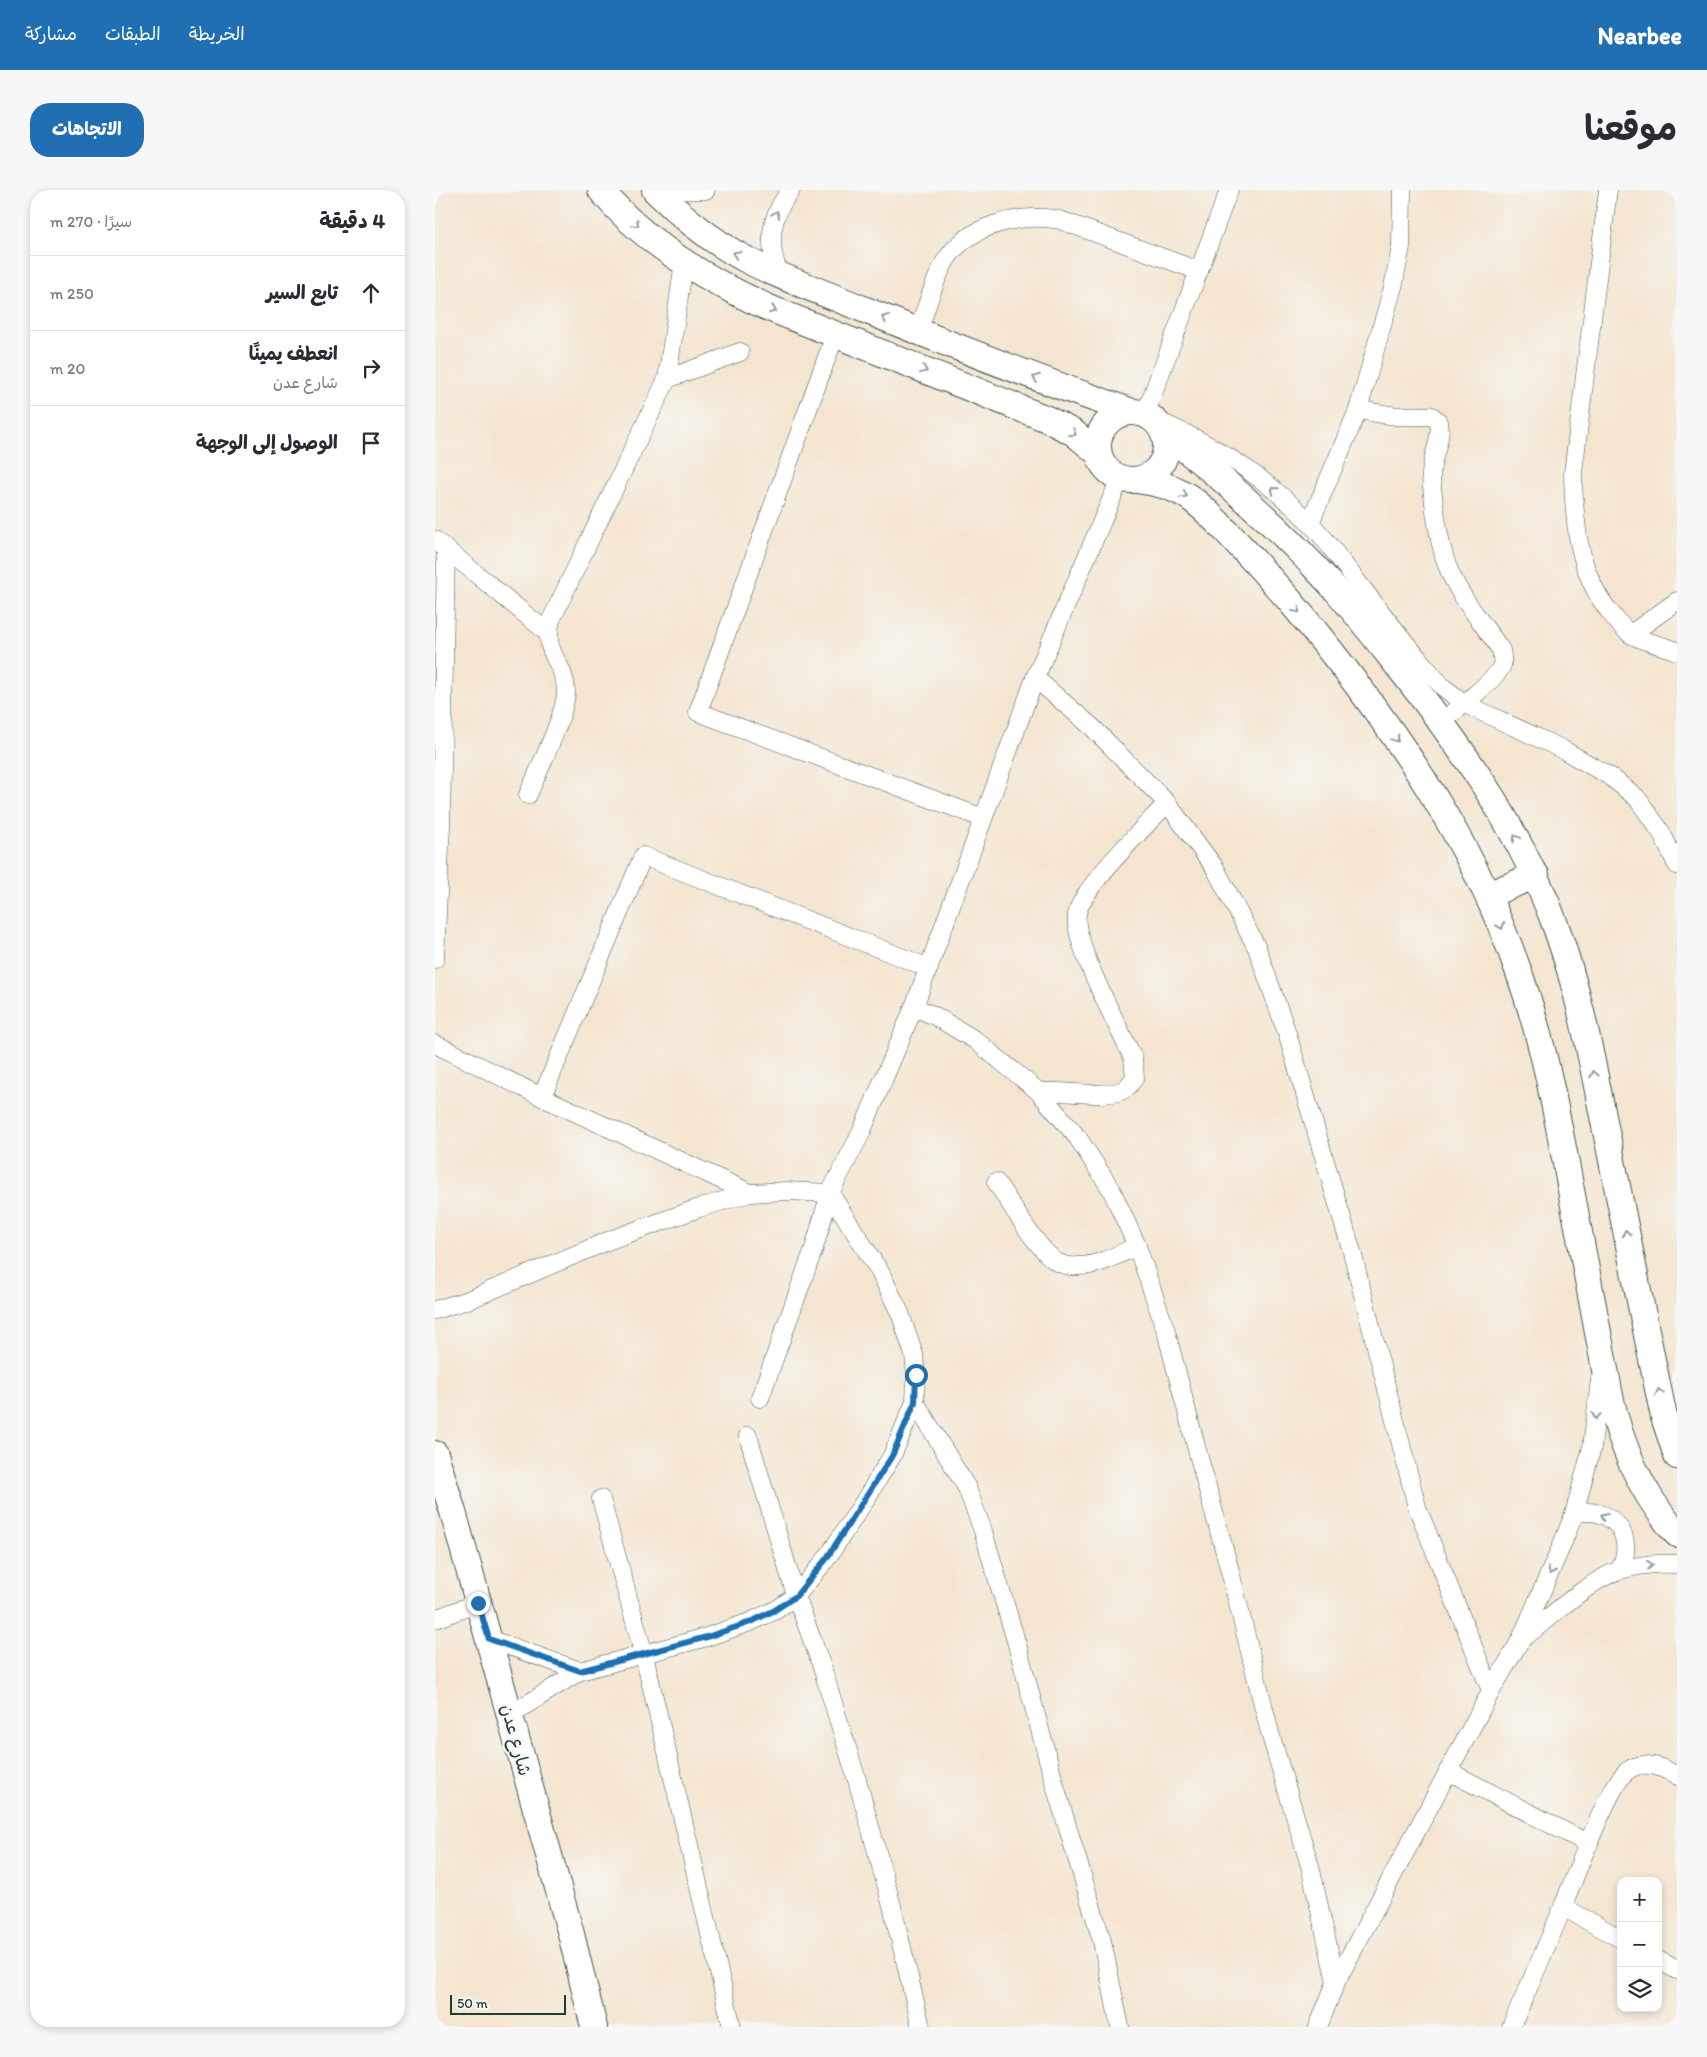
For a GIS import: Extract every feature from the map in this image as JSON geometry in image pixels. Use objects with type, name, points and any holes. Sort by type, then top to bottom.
[{"type":"street","points":[[601,190],[643,230],[684,262],[739,295],[1047,419],[1074,433],[1098,453],[1106,469],[1129,480],[1168,487],[1183,493],[1201,506],[1245,551],[1315,631],[1386,724],[1450,822],[1488,895],[1519,970],[1545,1060],[1615,1420],[1628,1458],[1642,1486],[1655,1507],[1677,1534]]},
{"type":"street","points":[[656,191],[706,190]]},
{"type":"street","points":[[780,274],[772,251],[772,226],[779,206],[791,190]]},
{"type":"street","points":[[1148,420],[1229,190]]},
{"type":"street","points":[[1310,523],[1358,410],[1393,287],[1401,247],[1402,190]]},
{"type":"street","points":[[1608,190],[1573,473],[1574,512],[1583,560],[1592,585],[1601,601],[1631,634],[1677,651]]},
{"type":"street","points":[[656,191],[683,216],[713,239],[755,264],[918,332],[1194,438],[1233,460],[1270,487],[1310,523],[1443,687],[1465,704],[1520,728],[1611,777],[1637,798],[1661,832],[1677,865]]},
{"type":"street","points":[[918,332],[945,261],[953,251],[970,236],[982,229],[1024,218],[1043,217],[1061,220],[1199,271]]},
{"type":"street","points":[[528,795],[566,697],[565,682],[549,644],[548,633],[551,620],[667,380],[684,262]]},
{"type":"street","points":[[835,335],[698,712],[983,818]]},
{"type":"street","points":[[667,380],[740,352]]},
{"type":"street","points":[[1358,410],[1396,416],[1432,416],[1439,422],[1440,436],[1431,462],[1431,476],[1447,565],[1456,584],[1501,650],[1503,659],[1500,670],[1465,704],[1441,722]]},
{"type":"street","points":[[1098,453],[1099,436],[1108,422],[1123,413],[1148,420],[1232,487],[1313,565],[1364,623],[1441,722],[1474,768],[1521,845],[1536,875],[1559,937],[1581,1010],[1662,1410],[1677,1456]]},
{"type":"street","points":[[760,1398],[814,1248],[830,1193],[861,1133],[914,1007],[1035,678],[1129,480],[1154,473],[1164,459],[1166,441],[1148,420]]},
{"type":"street","points":[[441,545],[548,633]]},
{"type":"street","points":[[435,959],[441,825],[441,545]]},
{"type":"street","points":[[1631,634],[1677,601]]},
{"type":"street","points":[[1035,678],[1092,726],[1167,803],[1215,868],[1257,948],[1287,1033],[1352,1252],[1417,1507],[1491,1691]]},
{"type":"street","points":[[1039,1092],[1106,1093],[1121,1091],[1135,1078],[1133,1058],[1080,941],[1077,914],[1084,897],[1100,876],[1167,803]]},
{"type":"street","points":[[542,1097],[643,856],[929,968]]},
{"type":"street","points":[[1488,895],[1536,875]]},
{"type":"street","points":[[914,1007],[942,1020],[975,1040],[1039,1092],[1078,1138],[1111,1189],[1137,1246],[1166,1331],[1230,1572],[1270,1733],[1310,1866],[1336,1982]]},
{"type":"street","points":[[435,1044],[542,1097],[750,1193]]},
{"type":"street","points":[[996,1182],[1040,1245],[1055,1261],[1067,1266],[1081,1266],[1101,1262],[1137,1246]]},
{"type":"street","points":[[435,1310],[468,1300],[610,1240],[699,1208],[750,1193],[786,1191],[830,1193]]},
{"type":"street","points":[[509,1715],[580,1671],[707,1637],[751,1622],[775,1610],[796,1596],[827,1558],[862,1505],[892,1456],[915,1402],[916,1375],[914,1355],[900,1313],[880,1272],[830,1193]]},
{"type":"street","points":[[1318,2027],[1336,1982],[1491,1691],[1520,1641],[1561,1547],[1574,1514],[1592,1447],[1597,1415],[1601,1350]]},
{"type":"street","points":[[915,1402],[967,1488],[983,1531],[1016,1641],[1056,1789],[1103,1941],[1121,2027]]},
{"type":"street","points":[[748,1436],[796,1596],[821,1664],[858,1783],[892,1906],[921,2027]]},
{"type":"street","name":"شارع عدن","points":[[435,1454],[489,1639],[571,1934],[594,2027]]},
{"type":"street","points":[[601,1499],[644,1655],[732,2027]]},
{"type":"street","points":[[1574,1514],[1591,1511],[1600,1513],[1608,1516],[1620,1529],[1626,1546],[1619,1571]]},
{"type":"street","points":[[1520,1641],[1602,1578],[1639,1566],[1677,1564]]},
{"type":"street","points":[[435,1619],[478,1603]]},
{"type":"street","points":[[489,1639],[580,1671]]},
{"type":"street","points":[[1511,2027],[1615,1788],[1627,1772],[1637,1766],[1651,1765],[1666,1769],[1677,1776]]},
{"type":"street","points":[[1448,1771],[1589,1844]]},
{"type":"street","points":[[1563,1907],[1617,1937]]},
{"type":"street","points":[[1662,1962],[1677,1970]]},
{"type":"route","points":[[478,1603],[489,1639],[527,1654],[580,1671],[707,1637],[751,1622],[775,1610],[796,1596],[827,1558],[892,1456],[915,1402],[916,1375]]}]
